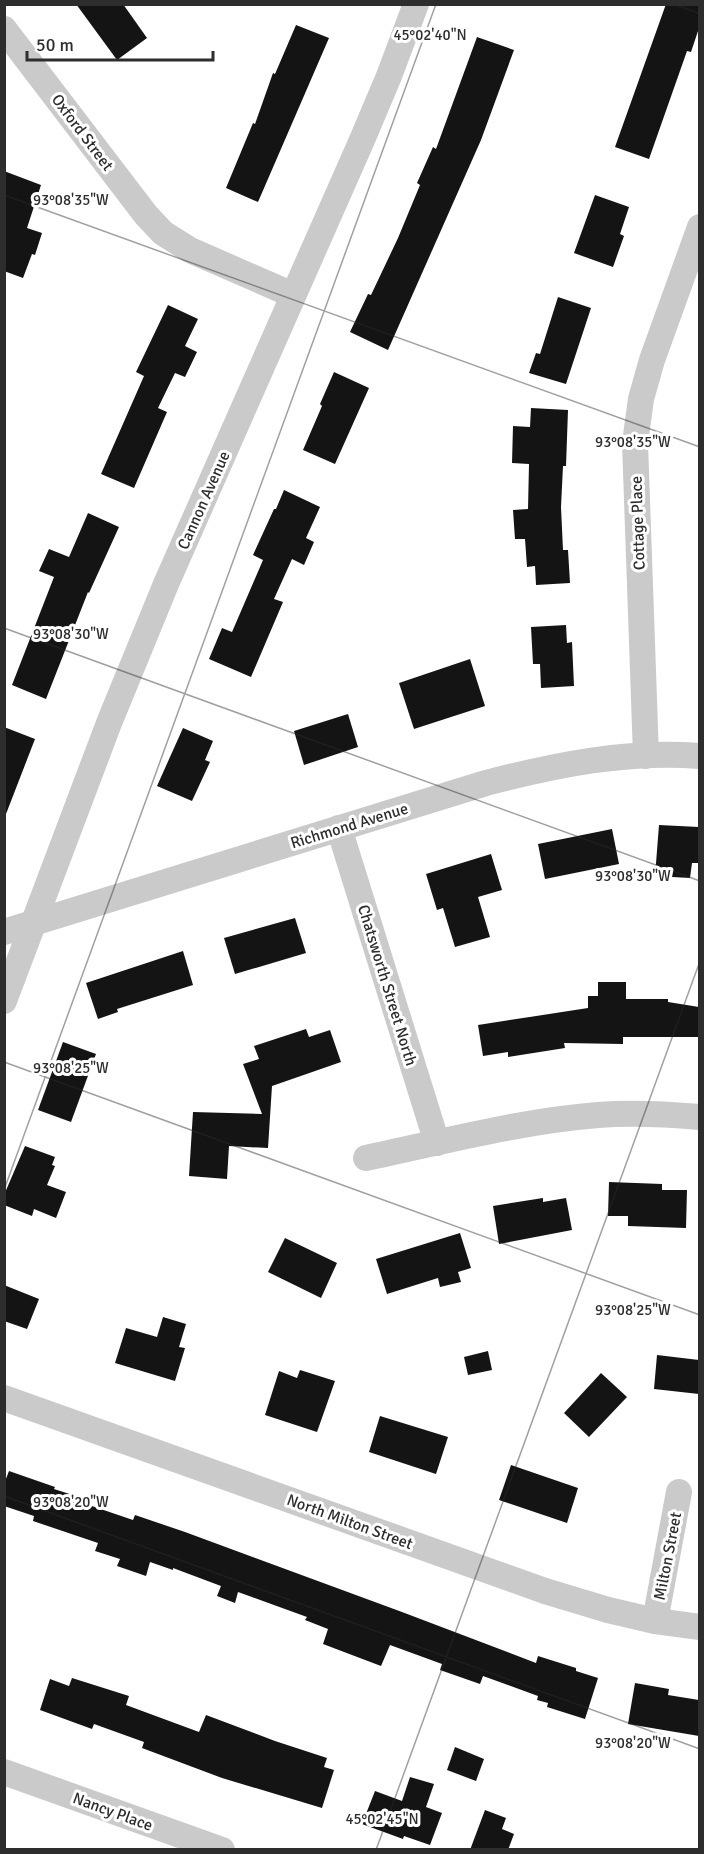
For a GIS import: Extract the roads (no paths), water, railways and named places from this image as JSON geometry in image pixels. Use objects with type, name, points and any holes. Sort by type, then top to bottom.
[{"type":"street","name":"Cannon Avenue","points":[[4,1001],[109,723],[166,584],[385,86],[416,4]]},
{"type":"street","name":"Oxford Street","points":[[4,29],[163,234],[190,250],[293,295]]},
{"type":"street","name":"Cottage Place","points":[[646,756],[635,443],[641,399],[652,360],[699,227]]},
{"type":"street","name":"Richmond Avenue","points":[[4,932],[486,783],[532,771],[589,760],[646,756],[699,756]]},
{"type":"street","name":"Chatsworth Street North","points":[[339,828],[437,1143]]},
{"type":"street","points":[[366,1158],[534,1124],[598,1115],[655,1113],[699,1117]]},
{"type":"street","name":"North Milton Street","points":[[4,1398],[545,1591],[655,1621],[699,1627]]},
{"type":"street","name":"Milton Street","points":[[655,1621],[679,1492]]},
{"type":"street","name":"Nancy Place","points":[[4,1772],[222,1850]]}]
